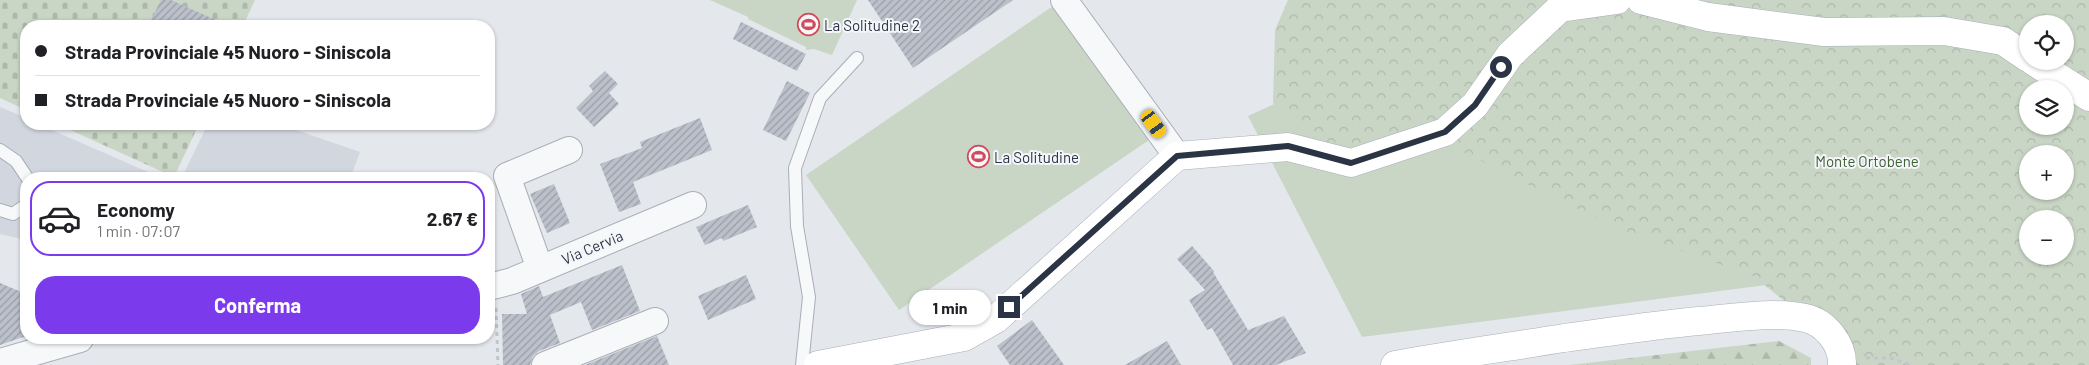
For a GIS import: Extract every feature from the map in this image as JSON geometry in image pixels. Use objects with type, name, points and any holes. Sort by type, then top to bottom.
[{"type":"street","points":[[1064,0],[1177,156]]},
{"type":"street","points":[[818,365],[964,337],[996,319],[1177,156],[1288,146],[1351,163],[1445,132],[1475,105],[1510,54],[1560,8],[1617,0]]},
{"type":"street","points":[[1641,0],[1708,18],[1824,32],[1944,31],[2003,41],[2019,52]]},
{"type":"street","points":[[2047,70],[2089,97]]},
{"type":"street","points":[[540,269],[507,176],[569,150]]},
{"type":"street","name":"Via Cervia","points":[[495,285],[512,281],[693,205]]},
{"type":"street","points":[[1395,365],[1453,354],[1664,324],[1765,315],[1806,318],[1819,324],[1838,345],[1842,361]]},
{"type":"street","points":[[545,365],[655,321]]},
{"type":"street","points":[[0,362],[63,344]]},
{"type":"lane","points":[[802,365],[809,297],[797,226],[795,168],[820,98],[857,58]]},
{"type":"lane","points":[[0,150],[16,161],[23,172]]},
{"type":"lane","points":[[0,210],[13,214],[20,209]]},
{"type":"path","points":[[495,326],[498,365]]},
{"type":"path","points":[[1842,361],[1890,358],[1911,365]]},
{"type":"shaded area","points":[[0,107],[20,115],[20,130],[52,130],[148,172],[20,172],[20,239],[0,234]]},
{"type":"shaded area","points":[[205,130],[296,130],[360,152],[353,172],[184,172]]},
{"type":"green space","points":[[0,0],[255,0],[246,20],[20,20],[20,107],[0,98]]},
{"type":"green space","name":"La Solitudine 2","points":[[710,0],[857,0],[832,55],[814,49],[806,50],[806,47]]},
{"type":"green space","name":"Monte Ortobene","points":[[1288,0],[2089,0],[2089,365],[1845,365],[1797,311],[1753,276],[1614,227],[1439,140],[1400,162],[1380,166],[1320,153],[1273,103],[1275,30]]},
{"type":"green space","name":"Monte Ortobene","points":[[2089,0],[2089,365],[1774,284],[1362,337],[1248,116],[1357,66]]},
{"type":"green space","name":"La Solitudine","points":[[1056,4],[1149,140],[899,310],[806,175]]},
{"type":"green space","points":[[70,130],[196,130],[176,172],[163,172]]},
{"type":"green space","points":[[1779,341],[1811,358],[1811,365],[1569,365]]},
{"type":"building","points":[[161,0],[171,0],[216,20],[151,20]]},
{"type":"building","points":[[868,0],[1013,0],[913,68]]},
{"type":"building","points":[[741,22],[806,54],[797,71],[733,39]]},
{"type":"building","points":[[605,71],[618,84],[609,93],[619,104],[594,127],[576,108],[593,91],[589,86]]},
{"type":"building","points":[[787,81],[810,93],[786,141],[763,130]]},
{"type":"building","points":[[700,118],[712,150],[633,182],[641,204],[619,212],[600,164],[642,148],[640,142]]},
{"type":"building","points":[[554,184],[570,223],[547,233],[530,194]]},
{"type":"building","points":[[748,205],[757,227],[723,241],[722,238],[705,245],[696,227]]},
{"type":"building","points":[[1192,246],[1214,271],[1248,330],[1284,316],[1306,353],[1276,365],[1233,365],[1212,328],[1207,330],[1189,300],[1205,290],[1177,259]]},
{"type":"building","points":[[622,265],[640,311],[592,330],[581,302],[550,315],[560,343],[539,351],[533,356],[530,365],[503,365],[502,314],[527,314],[521,294],[539,286],[543,297]]},
{"type":"building","points":[[746,275],[756,299],[708,320],[698,296]]},
{"type":"building","points":[[0,283],[20,291],[20,338],[0,345]]},
{"type":"building","points":[[1032,320],[1064,365],[1010,365],[997,346]]},
{"type":"building","points":[[657,336],[669,365],[585,365]]},
{"type":"building","points":[[1167,341],[1181,365],[1125,365]]},
{"type":"place","name":"La Solitudine 2","points":[[808,25]]},
{"type":"place","name":"La Solitudine","points":[[978,157]]},
{"type":"route","points":[[1009,307],[1177,156],[1288,146],[1351,163],[1445,132],[1475,105],[1501,67]]}]
